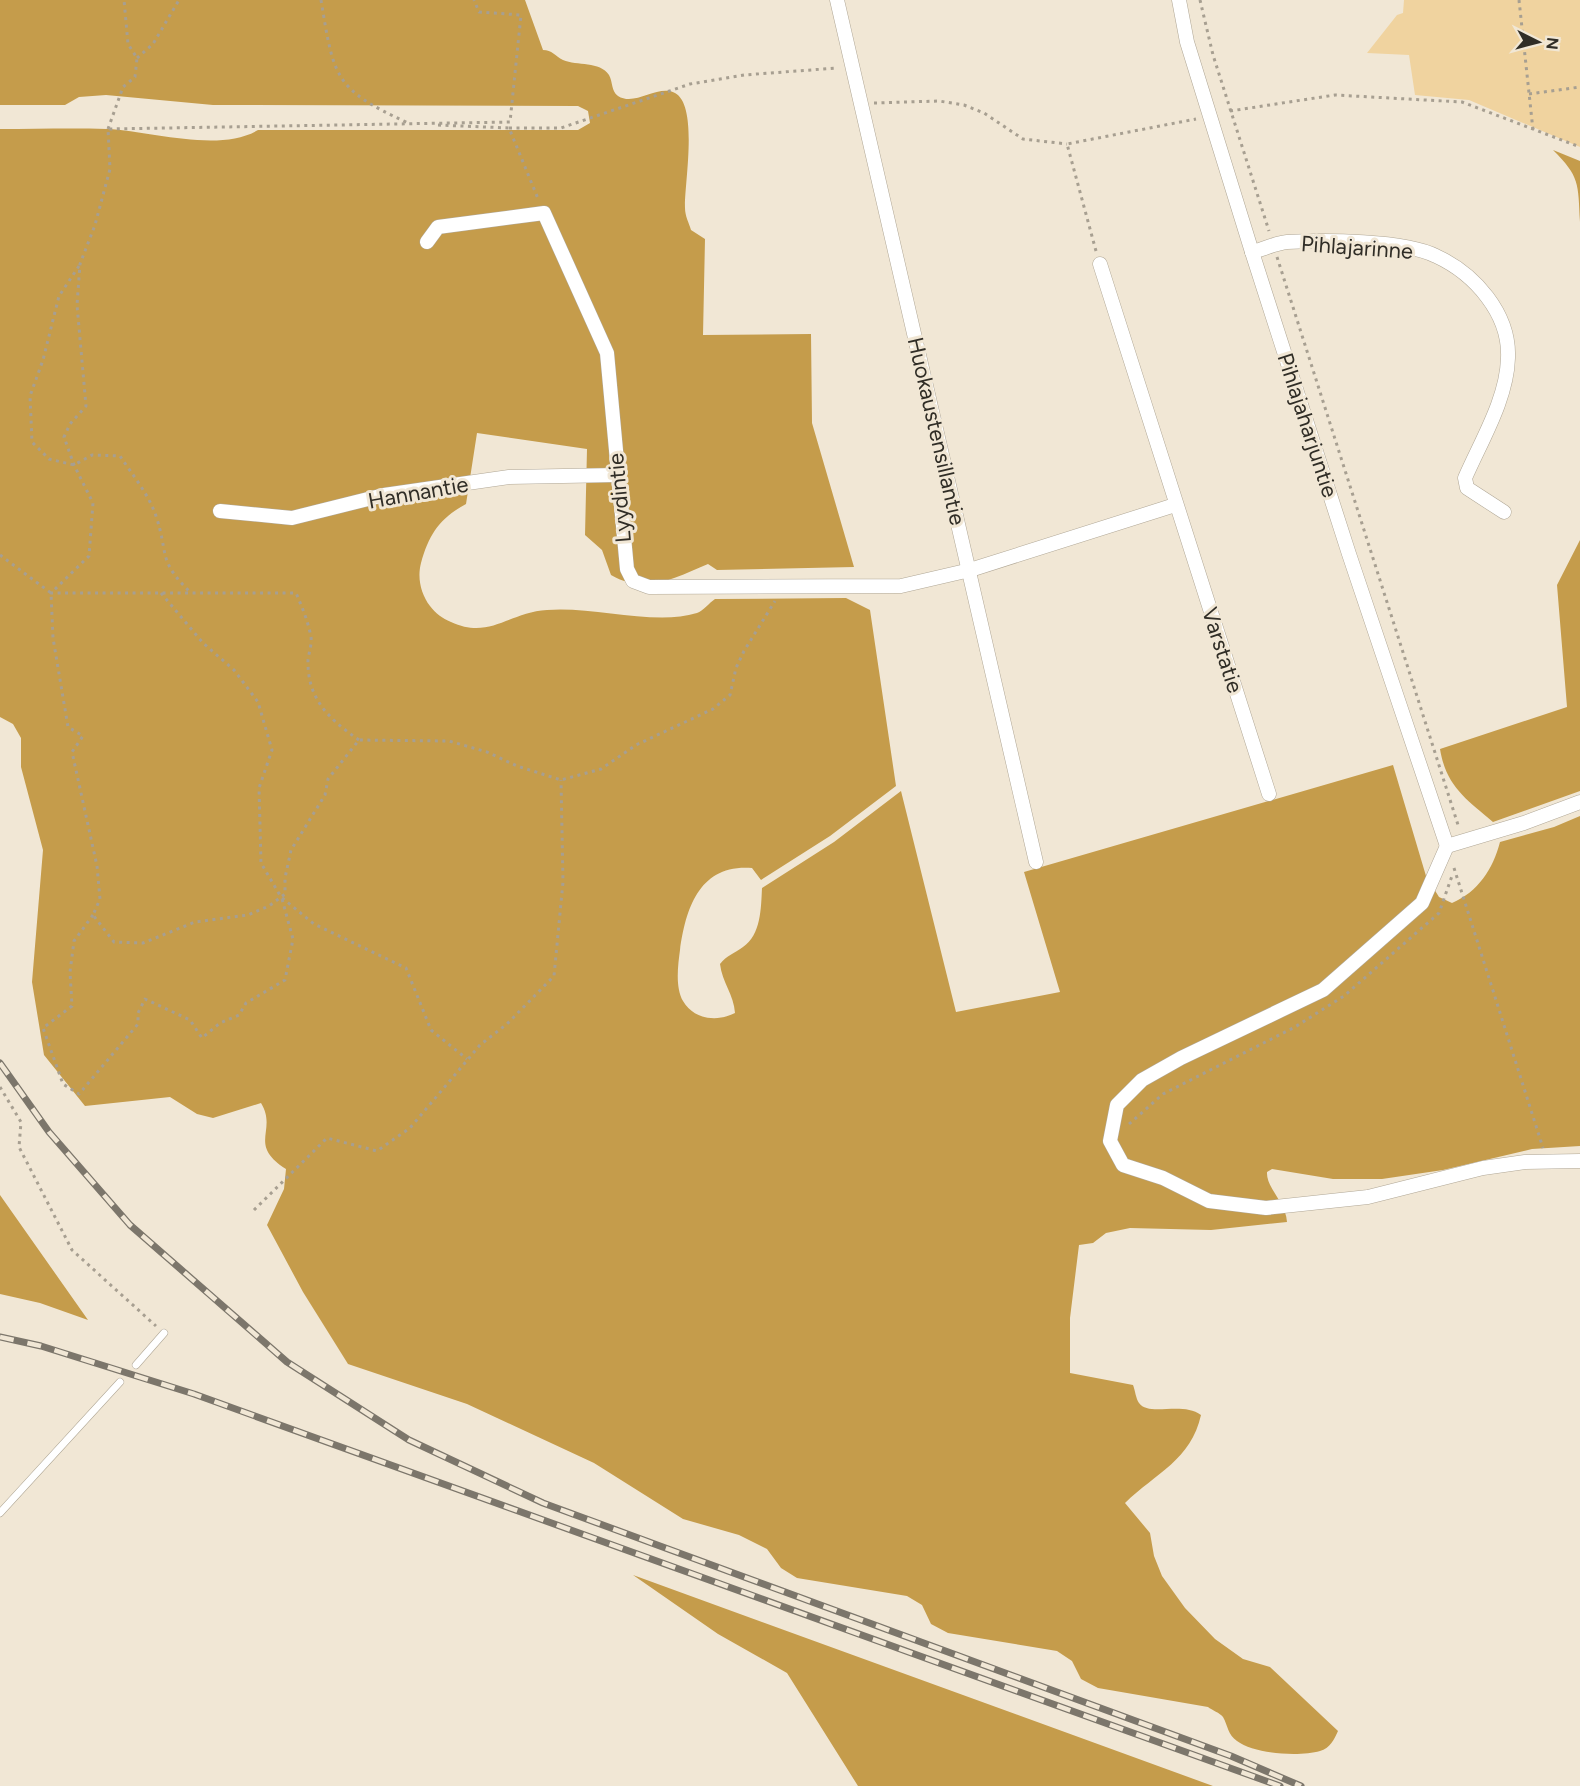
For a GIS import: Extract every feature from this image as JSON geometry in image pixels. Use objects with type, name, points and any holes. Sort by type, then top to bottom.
[{"type":"street","name":"Huokaustensillantie","points":[[837,0],[1036,862]]},
{"type":"street","name":"Pihlajaharjuntie","points":[[1179,0],[1187,42],[1252,252],[1349,554],[1447,846]]},
{"type":"street","points":[[427,242],[438,226],[544,213]]},
{"type":"street","name":"Lyydintie","points":[[544,213],[607,353],[623,547],[627,569],[633,581],[649,587],[901,586],[970,570]]},
{"type":"street","name":"Pihlajarinne","points":[[1252,252],[1286,242],[1378,244],[1417,249],[1436,255],[1474,281],[1503,324],[1508,360],[1495,408],[1465,478],[1467,488],[1504,512]]},
{"type":"street","name":"Varstatie","points":[[1100,264],[1269,794]]},
{"type":"street","name":"Hannantie","points":[[220,512],[292,518],[384,495],[509,477],[617,475]]},
{"type":"street","points":[[970,570],[1175,505]]},
{"type":"street","points":[[1580,802],[1524,824],[1447,846],[1422,903],[1323,990],[1181,1058],[1142,1080],[1117,1105],[1110,1141],[1123,1165],[1163,1178],[1209,1201],[1266,1208],[1368,1197],[1483,1168],[1548,1161],[1580,1161]]},
{"type":"lane","points":[[136,1365],[164,1334]]},
{"type":"lane","points":[[0,1513],[120,1382]]},
{"type":"path","points":[[124,0],[128,44],[137,58],[135,77],[123,87],[108,129],[110,169],[95,225],[80,264],[59,296],[44,360],[30,396],[32,442],[50,459],[74,465],[92,455],[120,456],[156,515],[162,552],[172,574],[191,593]]},
{"type":"path","points":[[137,58],[153,44],[178,0]]},
{"type":"path","points":[[321,0],[332,61],[348,90],[370,106],[409,124],[561,128],[690,84],[744,75],[851,67]]},
{"type":"path","points":[[108,129],[510,122],[521,15],[479,12],[474,0]]},
{"type":"path","points":[[1110,1141],[1163,1094],[1295,1027],[1344,996],[1438,913],[1455,869],[1461,842],[1458,822],[1230,111],[1200,0]]},
{"type":"path","points":[[1519,0],[1533,130]]},
{"type":"path","points":[[1529,94],[1580,87]]},
{"type":"path","points":[[1230,111],[1335,96],[1462,102],[1580,147]]},
{"type":"path","points":[[860,104],[939,101],[964,105],[984,113],[1023,139],[1067,144],[1196,119]]},
{"type":"path","points":[[509,128],[544,213]]},
{"type":"path","points":[[1067,144],[1100,264]]},
{"type":"path","points":[[80,264],[77,305],[86,406],[70,424],[64,437],[74,465],[93,503],[89,556],[51,593],[53,638],[68,727],[83,736],[72,752],[97,866],[100,899],[93,915],[74,941],[70,972],[72,1006],[43,1028],[63,1084],[79,1094],[138,1024],[138,1013],[145,999],[190,1020],[202,1038],[220,1023],[239,1015],[246,1003],[285,980],[293,939],[281,897],[261,863],[260,788],[272,750],[258,702],[234,670],[202,643],[161,593]]},
{"type":"path","points":[[0,555],[51,593],[296,593],[307,620],[311,640],[308,660],[312,694],[338,725],[359,740],[449,741],[487,752],[561,780],[601,769],[636,746],[713,709],[730,695],[736,668],[744,651],[784,587]]},
{"type":"path","points":[[93,915],[114,942],[143,943],[195,922],[248,915],[269,906],[285,894],[285,878],[291,850],[325,795],[328,779],[359,740]]},
{"type":"path","points":[[254,1210],[327,1138],[377,1152],[410,1128],[480,1045],[507,1024],[554,976],[562,882],[561,780]]},
{"type":"path","points":[[1447,846],[1548,1161]]},
{"type":"path","points":[[281,897],[314,924],[406,968],[431,1030],[467,1059]]},
{"type":"path","points":[[0,1087],[21,1122],[19,1148],[72,1250],[164,1334]]},
{"type":"shaded area","points":[[0,0],[525,0],[543,50],[569,62],[600,68],[609,75],[616,94],[625,99],[668,91],[675,93],[682,101],[687,113],[689,147],[685,197],[686,217],[691,230],[705,239],[703,335],[811,334],[812,423],[854,567],[717,570],[708,564],[660,582],[636,584],[624,581],[611,575],[602,550],[585,535],[587,449],[477,433],[466,504],[442,521],[432,535],[424,553],[419,574],[424,596],[437,614],[465,627],[477,628],[547,610],[643,617],[680,616],[697,613],[715,599],[846,598],[870,610],[896,786],[830,836],[761,880],[752,868],[734,869],[720,873],[699,891],[686,918],[678,976],[683,1001],[700,1016],[721,1018],[735,1013],[733,1000],[720,964],[749,942],[753,936],[759,921],[762,888],[834,842],[901,791],[956,1012],[1060,992],[1024,872],[1393,765],[1426,876],[1439,897],[1452,903],[1477,886],[1489,870],[1500,842],[1554,827],[1580,816],[1580,1146],[1532,1149],[1443,1170],[1382,1179],[1333,1179],[1272,1169],[1267,1172],[1268,1178],[1283,1208],[1287,1222],[1211,1230],[1130,1228],[1106,1233],[1093,1243],[1079,1245],[1070,1318],[1070,1373],[1133,1385],[1139,1403],[1150,1409],[1185,1409],[1201,1415],[1189,1444],[1181,1455],[1125,1503],[1150,1533],[1154,1556],[1162,1576],[1185,1608],[1215,1639],[1243,1659],[1270,1667],[1338,1731],[1329,1746],[1320,1751],[1301,1754],[1254,1749],[1234,1739],[1223,1717],[1208,1707],[1098,1688],[1081,1679],[1072,1661],[1057,1651],[948,1633],[931,1624],[922,1605],[907,1596],[797,1578],[781,1568],[767,1549],[739,1535],[683,1519],[594,1463],[467,1404],[348,1364],[303,1292],[267,1225],[284,1189],[286,1169],[274,1160],[265,1145],[267,1122],[261,1103],[213,1118],[197,1114],[170,1097],[85,1106],[44,1055],[32,982],[43,850],[21,767],[21,738],[13,724],[0,717],[0,129],[107,129],[184,139],[224,140],[242,137],[258,130],[578,130],[590,123],[588,111],[578,106],[213,105],[106,95],[79,97],[65,105],[0,105]]},
{"type":"shaded area","points":[[1404,0],[1580,0],[1580,147],[1469,100],[1415,95],[1409,55],[1367,53],[1397,15],[1403,13]]},
{"type":"shaded area","points":[[1553,150],[1580,161],[1580,222],[1578,189],[1573,174]]},
{"type":"shaded area","points":[[1580,540],[1580,791],[1493,822],[1466,799],[1452,782],[1440,749],[1567,707],[1557,585]]},
{"type":"shaded area","points":[[0,1195],[88,1320],[40,1303],[0,1294]]},
{"type":"shaded area","points":[[633,1575],[1213,1786],[858,1786],[787,1673],[718,1634]]},
{"type":"railway","points":[[0,1063],[49,1132],[130,1225],[287,1362],[409,1440],[543,1503],[1231,1756],[1301,1786]]},
{"type":"railway","points":[[0,1337],[41,1346],[194,1394],[1280,1786]]}]
